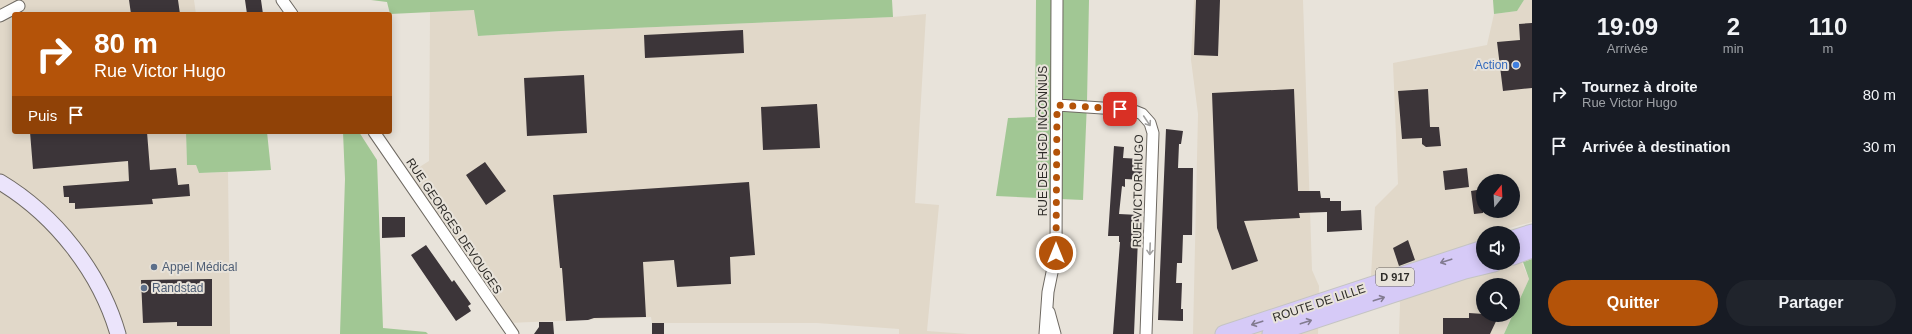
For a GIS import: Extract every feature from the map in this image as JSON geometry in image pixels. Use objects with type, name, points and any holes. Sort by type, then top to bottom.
[{"type":"main road","points":[[1520,237],[1532,233]]},
{"type":"main road","points":[[1520,253],[1532,249]]},
{"type":"main road","name":"ROUTE DE LILLE","points":[[1224,334],[1476,251]]},
{"type":"main road","name":"ROUTE DE LILLE","points":[[1271,334],[1476,267]]},
{"type":"street","points":[[282,0],[291,12]]},
{"type":"street","name":"RUE DES HGD INCONNUS","points":[[1045,334],[1047,306],[1056,253],[1057,0]]},
{"type":"street","points":[[0,16],[19,6]]},
{"type":"street","name":"RUE VICTOR HUGO","points":[[1057,105],[1132,110],[1142,114],[1150,122],[1153,133],[1154,164],[1146,334]]},
{"type":"street","name":"RUE GEORGES DEVOUGES","points":[[375,134],[513,334]]},
{"type":"street","points":[[0,182],[33,206],[66,239],[99,289],[118,334]]},
{"type":"street","name":"RUE DES HGD INCONNUS","points":[[1047,306],[1055,334]]},
{"type":"shaded area","points":[[0,0],[194,0],[196,12],[12,12],[12,134],[186,134],[187,165],[196,165],[199,173],[228,172],[230,334],[0,334]]},
{"type":"shaded area","points":[[1194,0],[1303,0],[1312,270],[1319,286],[1318,334],[1193,334],[1198,114],[1191,60]]},
{"type":"shaded area","points":[[1524,0],[1532,0],[1532,222],[1517,226],[1476,226],[1476,270],[1520,270],[1520,259],[1529,279],[1520,299],[1520,278],[1476,278],[1476,322],[1509,322],[1504,334],[1399,334],[1400,304],[1395,270],[1371,276],[1375,207],[1398,184],[1393,63],[1487,45],[1494,14],[1517,11]]},
{"type":"shaded area","points":[[475,10],[478,36],[893,17],[926,14],[915,203],[939,205],[927,331],[968,334],[899,334],[899,329],[817,323],[652,323],[651,317],[505,323],[405,176],[429,161],[430,12]]},
{"type":"green space","points":[[371,0],[892,0],[893,17],[478,36],[474,10],[392,14],[392,12],[390,12],[387,2]]},
{"type":"green space","points":[[1036,0],[1089,0],[1083,200],[996,196],[1008,118],[1035,117]]},
{"type":"green space","points":[[1493,0],[1524,0],[1517,11],[1494,14]]},
{"type":"green space","points":[[186,134],[267,134],[271,170],[199,173],[196,165],[187,165]]},
{"type":"green space","points":[[343,134],[360,134],[377,160],[383,328],[426,332],[428,334],[340,334],[345,179]]},
{"type":"green space","points":[[1532,259],[1532,334],[1504,334],[1509,322],[1520,322],[1520,299],[1529,279],[1523,262]]},
{"type":"building","points":[[129,0],[178,0],[180,12],[131,12]]},
{"type":"building","points":[[245,0],[261,0],[263,12],[247,12]]},
{"type":"building","points":[[1196,0],[1220,0],[1218,56],[1194,55]]},
{"type":"building","name":"Action","points":[[1532,23],[1532,88],[1503,91],[1497,42],[1520,40],[1519,24]]},
{"type":"building","points":[[743,30],[744,53],[645,58],[644,35]]},
{"type":"building","points":[[584,75],[587,133],[527,136],[524,78]]},
{"type":"building","points":[[1294,89],[1298,191],[1320,191],[1321,198],[1330,198],[1330,201],[1341,201],[1341,211],[1361,210],[1362,230],[1327,232],[1327,212],[1299,213],[1300,218],[1244,221],[1258,261],[1232,270],[1217,228],[1212,93]]},
{"type":"building","points":[[1428,89],[1430,127],[1439,127],[1441,146],[1426,147],[1422,144],[1422,138],[1402,139],[1398,91]]},
{"type":"building","points":[[817,104],[820,148],[763,150],[761,107]]},
{"type":"building","points":[[1166,129],[1183,131],[1181,144],[1179,144],[1178,168],[1193,168],[1192,235],[1183,235],[1182,263],[1177,263],[1176,283],[1182,283],[1181,309],[1183,309],[1183,321],[1158,320]]},
{"type":"building","points":[[30,134],[147,134],[150,170],[176,168],[178,185],[189,184],[190,196],[152,199],[153,204],[75,209],[75,203],[69,203],[69,197],[64,197],[63,186],[129,181],[128,161],[33,169]]},
{"type":"building","points":[[1114,146],[1124,147],[1123,158],[1142,159],[1142,180],[1125,179],[1125,187],[1122,186],[1119,214],[1139,215],[1134,334],[1113,334],[1120,242],[1119,236],[1108,236]]},
{"type":"building","points":[[485,162],[506,191],[486,205],[466,175]]},
{"type":"building","points":[[1467,168],[1469,187],[1445,190],[1443,171]]},
{"type":"building","points":[[749,182],[755,255],[730,257],[731,284],[677,287],[674,260],[643,262],[646,317],[594,318],[588,320],[566,321],[562,268],[560,268],[553,195]]},
{"type":"building","points":[[1476,190],[1476,214],[1474,214],[1471,191]]},
{"type":"building","points":[[382,217],[405,217],[405,237],[382,238]]},
{"type":"building","points":[[1408,240],[1415,260],[1399,266],[1393,248]]},
{"type":"building","points":[[426,245],[452,282],[454,280],[471,304],[468,306],[471,311],[456,321],[411,255]]},
{"type":"building","points":[[212,279],[212,326],[177,326],[177,322],[143,323],[141,280]]},
{"type":"building","points":[[1469,313],[1476,313],[1476,322],[1496,322],[1490,334],[1443,334],[1443,318],[1469,318]]},
{"type":"building","points":[[539,322],[553,322],[554,334],[534,334],[539,327]]},
{"type":"building","points":[[652,323],[664,323],[664,334],[652,334]]},
{"type":"place","name":"Action","points":[[1516,65]]},
{"type":"place","name":"Appel Médical","points":[[154,267]]},
{"type":"place","name":"Randstad","points":[[144,288]]},
{"type":"route","points":[[1056,253],[1057,105],[1120,109]]}]
